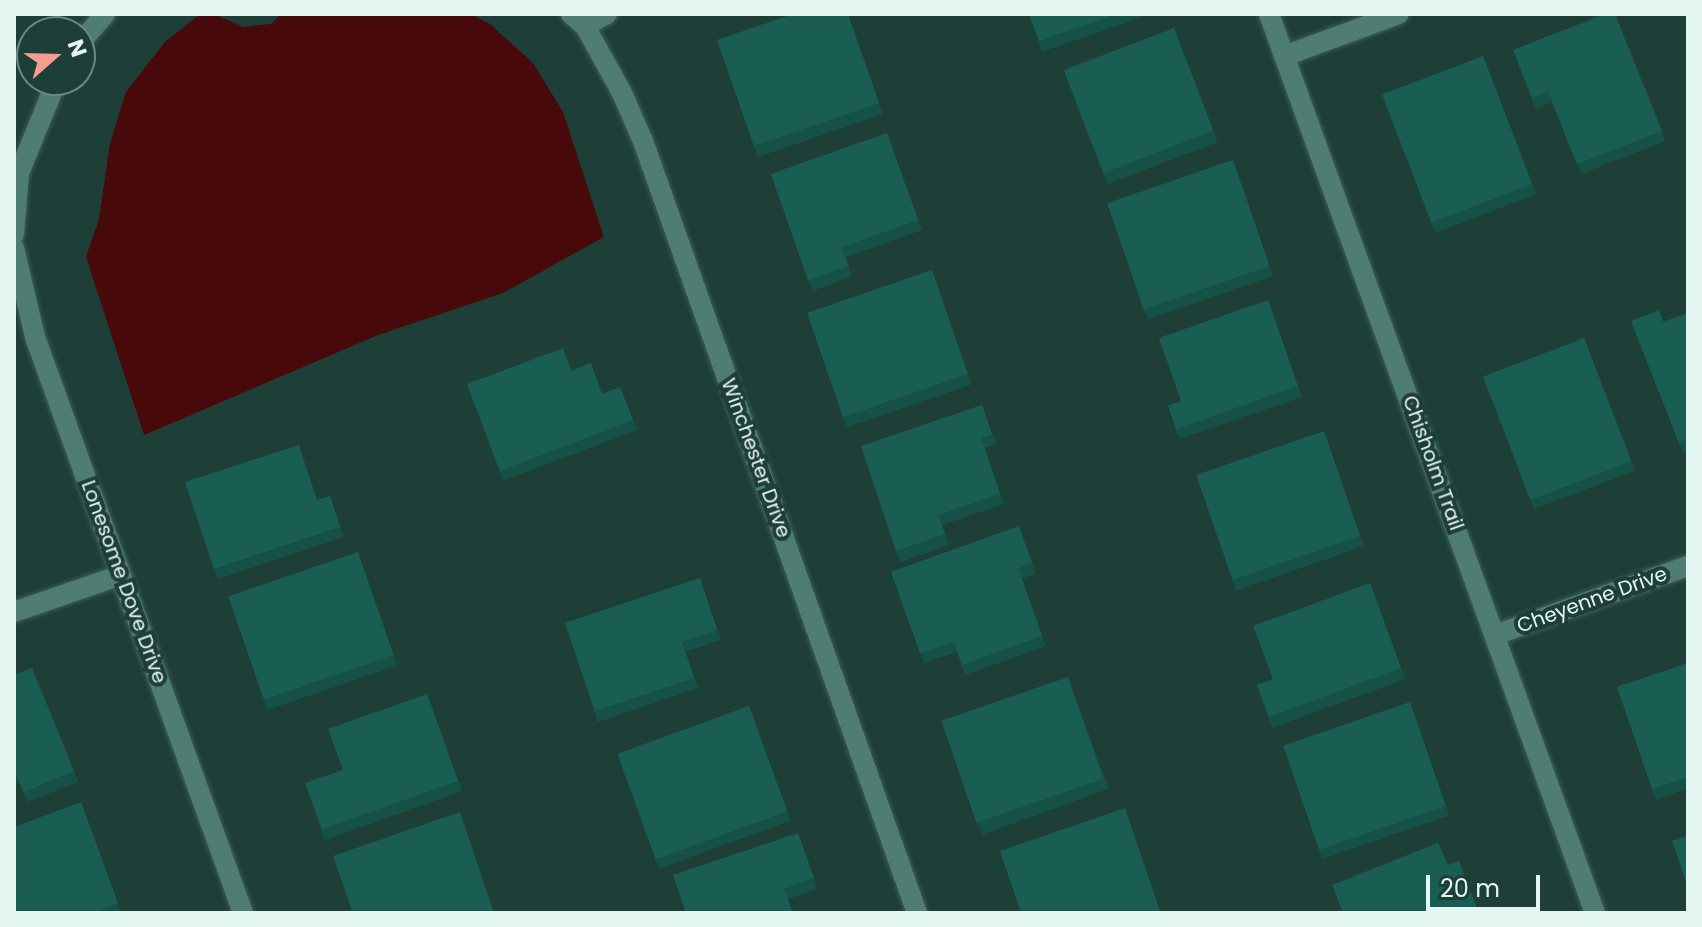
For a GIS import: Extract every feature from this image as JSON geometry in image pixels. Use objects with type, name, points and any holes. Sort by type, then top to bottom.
[{"type":"street","points":[[578,20],[607,14]]},
{"type":"street","name":"Chisholm Trail","points":[[1269,14],[1595,913]]},
{"type":"street","points":[[1284,56],[1399,14]]},
{"type":"street","name":"Winchester Drive","points":[[578,20],[622,93],[643,141],[917,913]]},
{"type":"street","points":[[14,234],[19,173],[50,96]]},
{"type":"street","name":"Lonesome Dove Drive","points":[[14,248],[35,337],[243,913]]},
{"type":"street","name":"Cheyenne Drive","points":[[1495,635],[1688,566]]},
{"type":"street","points":[[14,612],[121,575]]},
{"type":"shaded area","points":[[200,14],[214,14],[243,27],[271,24],[281,14],[471,14],[490,24],[533,63],[563,112],[604,237],[503,293],[378,335],[144,435],[86,257],[99,219],[110,143],[126,92],[165,42]]},
{"type":"building","points":[[793,14],[848,14],[879,103],[754,146],[717,40]]},
{"type":"building","points":[[1029,14],[1117,14],[1039,41]]},
{"type":"building","points":[[1605,14],[1615,14],[1662,131],[1577,164],[1548,92],[1532,98],[1513,50]]},
{"type":"building","points":[[1174,28],[1213,131],[1103,173],[1064,70]]},
{"type":"building","points":[[1483,56],[1532,184],[1431,223],[1382,95]]},
{"type":"building","points":[[887,133],[918,220],[842,247],[848,266],[808,280],[771,174]]},
{"type":"building","points":[[1233,160],[1269,266],[1144,309],[1107,203]]},
{"type":"building","points":[[932,270],[968,374],[843,417],[807,313]]},
{"type":"building","points":[[1268,300],[1298,386],[1176,429],[1168,406],[1181,401],[1159,338]]},
{"type":"building","points":[[1659,310],[1663,322],[1688,313],[1688,439],[1679,443],[1631,321]]},
{"type":"building","points":[[1584,338],[1631,461],[1530,500],[1483,377]]},
{"type":"building","points":[[563,348],[571,371],[591,363],[602,394],[620,387],[633,420],[500,471],[467,384]]},
{"type":"building","points":[[982,405],[992,434],[981,438],[1000,494],[938,515],[945,534],[896,551],[861,446]]},
{"type":"building","points":[[1324,431],[1360,536],[1232,580],[1196,475]]},
{"type":"building","points":[[299,445],[317,500],[330,496],[340,527],[214,569],[185,482]]},
{"type":"building","points":[[1019,526],[1032,563],[1018,568],[1042,636],[962,665],[954,642],[920,653],[891,572]]},
{"type":"building","points":[[358,552],[393,655],[264,700],[228,597]]},
{"type":"building","points":[[700,578],[717,630],[682,642],[694,678],[595,711],[565,623]]},
{"type":"building","points":[[1370,583],[1401,668],[1269,717],[1257,685],[1273,679],[1253,626]]},
{"type":"building","points":[[1688,663],[1688,777],[1652,789],[1617,687]]},
{"type":"building","points":[[32,668],[74,771],[24,792],[14,771],[14,675]]},
{"type":"building","points":[[1068,677],[1103,779],[976,823],[941,721]]},
{"type":"building","points":[[427,694],[458,781],[322,829],[305,783],[343,770],[328,729]]},
{"type":"building","points":[[1410,702],[1446,806],[1319,850],[1283,746]]},
{"type":"building","points":[[749,706],[787,811],[656,859],[617,754]]},
{"type":"building","points":[[81,802],[118,903],[92,913],[14,913],[14,827]]},
{"type":"building","points":[[1125,808],[1160,911],[1021,913],[1000,851]]},
{"type":"building","points":[[460,812],[494,913],[353,913],[333,856]]},
{"type":"building","points":[[798,833],[814,878],[784,889],[793,913],[686,913],[673,875]]},
{"type":"building","points":[[1688,836],[1688,887],[1672,841]]},
{"type":"building","points":[[1438,843],[1448,865],[1459,861],[1479,913],[1343,913],[1332,885]]}]
